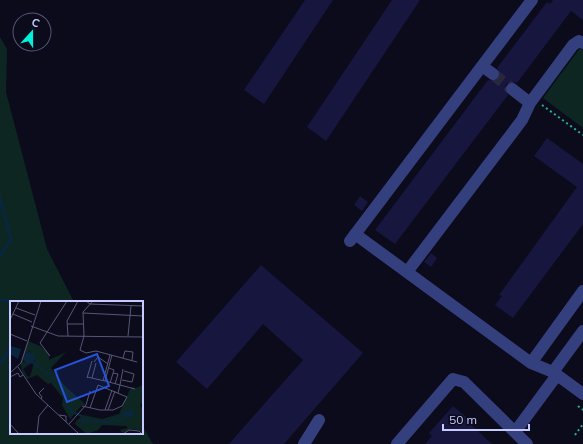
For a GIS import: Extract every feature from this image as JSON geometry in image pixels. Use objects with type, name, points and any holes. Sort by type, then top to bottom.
[{"type":"lane","points":[[532,0],[353,237],[407,272],[531,363],[555,373],[583,394]]},
{"type":"lane","points":[[407,272],[522,120],[531,101],[573,45],[579,41],[583,43]]},
{"type":"lane","points":[[482,66],[493,74]]},
{"type":"lane","points":[[512,89],[531,101]]},
{"type":"lane","points":[[531,363],[583,291]]},
{"type":"lane","points":[[515,432],[583,331]]},
{"type":"lane","points":[[397,444],[453,379],[464,382],[527,444]]},
{"type":"lane","points":[[304,444],[319,420]]},
{"type":"path","points":[[531,101],[583,135]]},
{"type":"path","points":[[578,406],[583,410]]},
{"type":"path","points":[[575,435],[583,424]]},
{"type":"green space","points":[[0,37],[7,49],[6,92],[47,249],[73,301],[10,301],[10,434],[143,434],[143,427],[153,444],[0,444]]},
{"type":"green space","points":[[580,48],[583,50],[583,128],[543,98]]},
{"type":"building","points":[[305,0],[333,0],[264,104],[244,90]]},
{"type":"building","points":[[392,0],[420,0],[326,141],[307,127]]},
{"type":"building","points":[[553,0],[583,0],[583,20],[571,11],[517,83],[513,82],[506,84],[505,88],[508,95],[395,244],[375,230],[488,80],[493,81],[499,79],[500,74],[497,68],[547,2],[550,4]]},
{"type":"building","points":[[547,138],[583,164],[583,224],[513,318],[495,305],[502,296],[499,295],[577,187],[534,156]]},
{"type":"building","points":[[360,196],[368,202],[362,211],[354,205]]},
{"type":"building","points":[[431,253],[437,258],[431,267],[424,262]]},
{"type":"building","points":[[261,265],[363,353],[284,444],[229,444],[303,360],[263,324],[207,389],[176,362]]},
{"type":"building","points":[[453,406],[470,420],[468,422],[492,444],[425,444],[432,436],[429,433]]},
{"type":"waterway","points":[[0,198],[11,240],[0,256]]},
{"type":"waterway","points":[[0,300],[6,300],[10,305]]},
{"type":"waterway","points":[[0,364],[10,348]]},
{"type":"tunnel","points":[[493,74],[512,89]]}]
